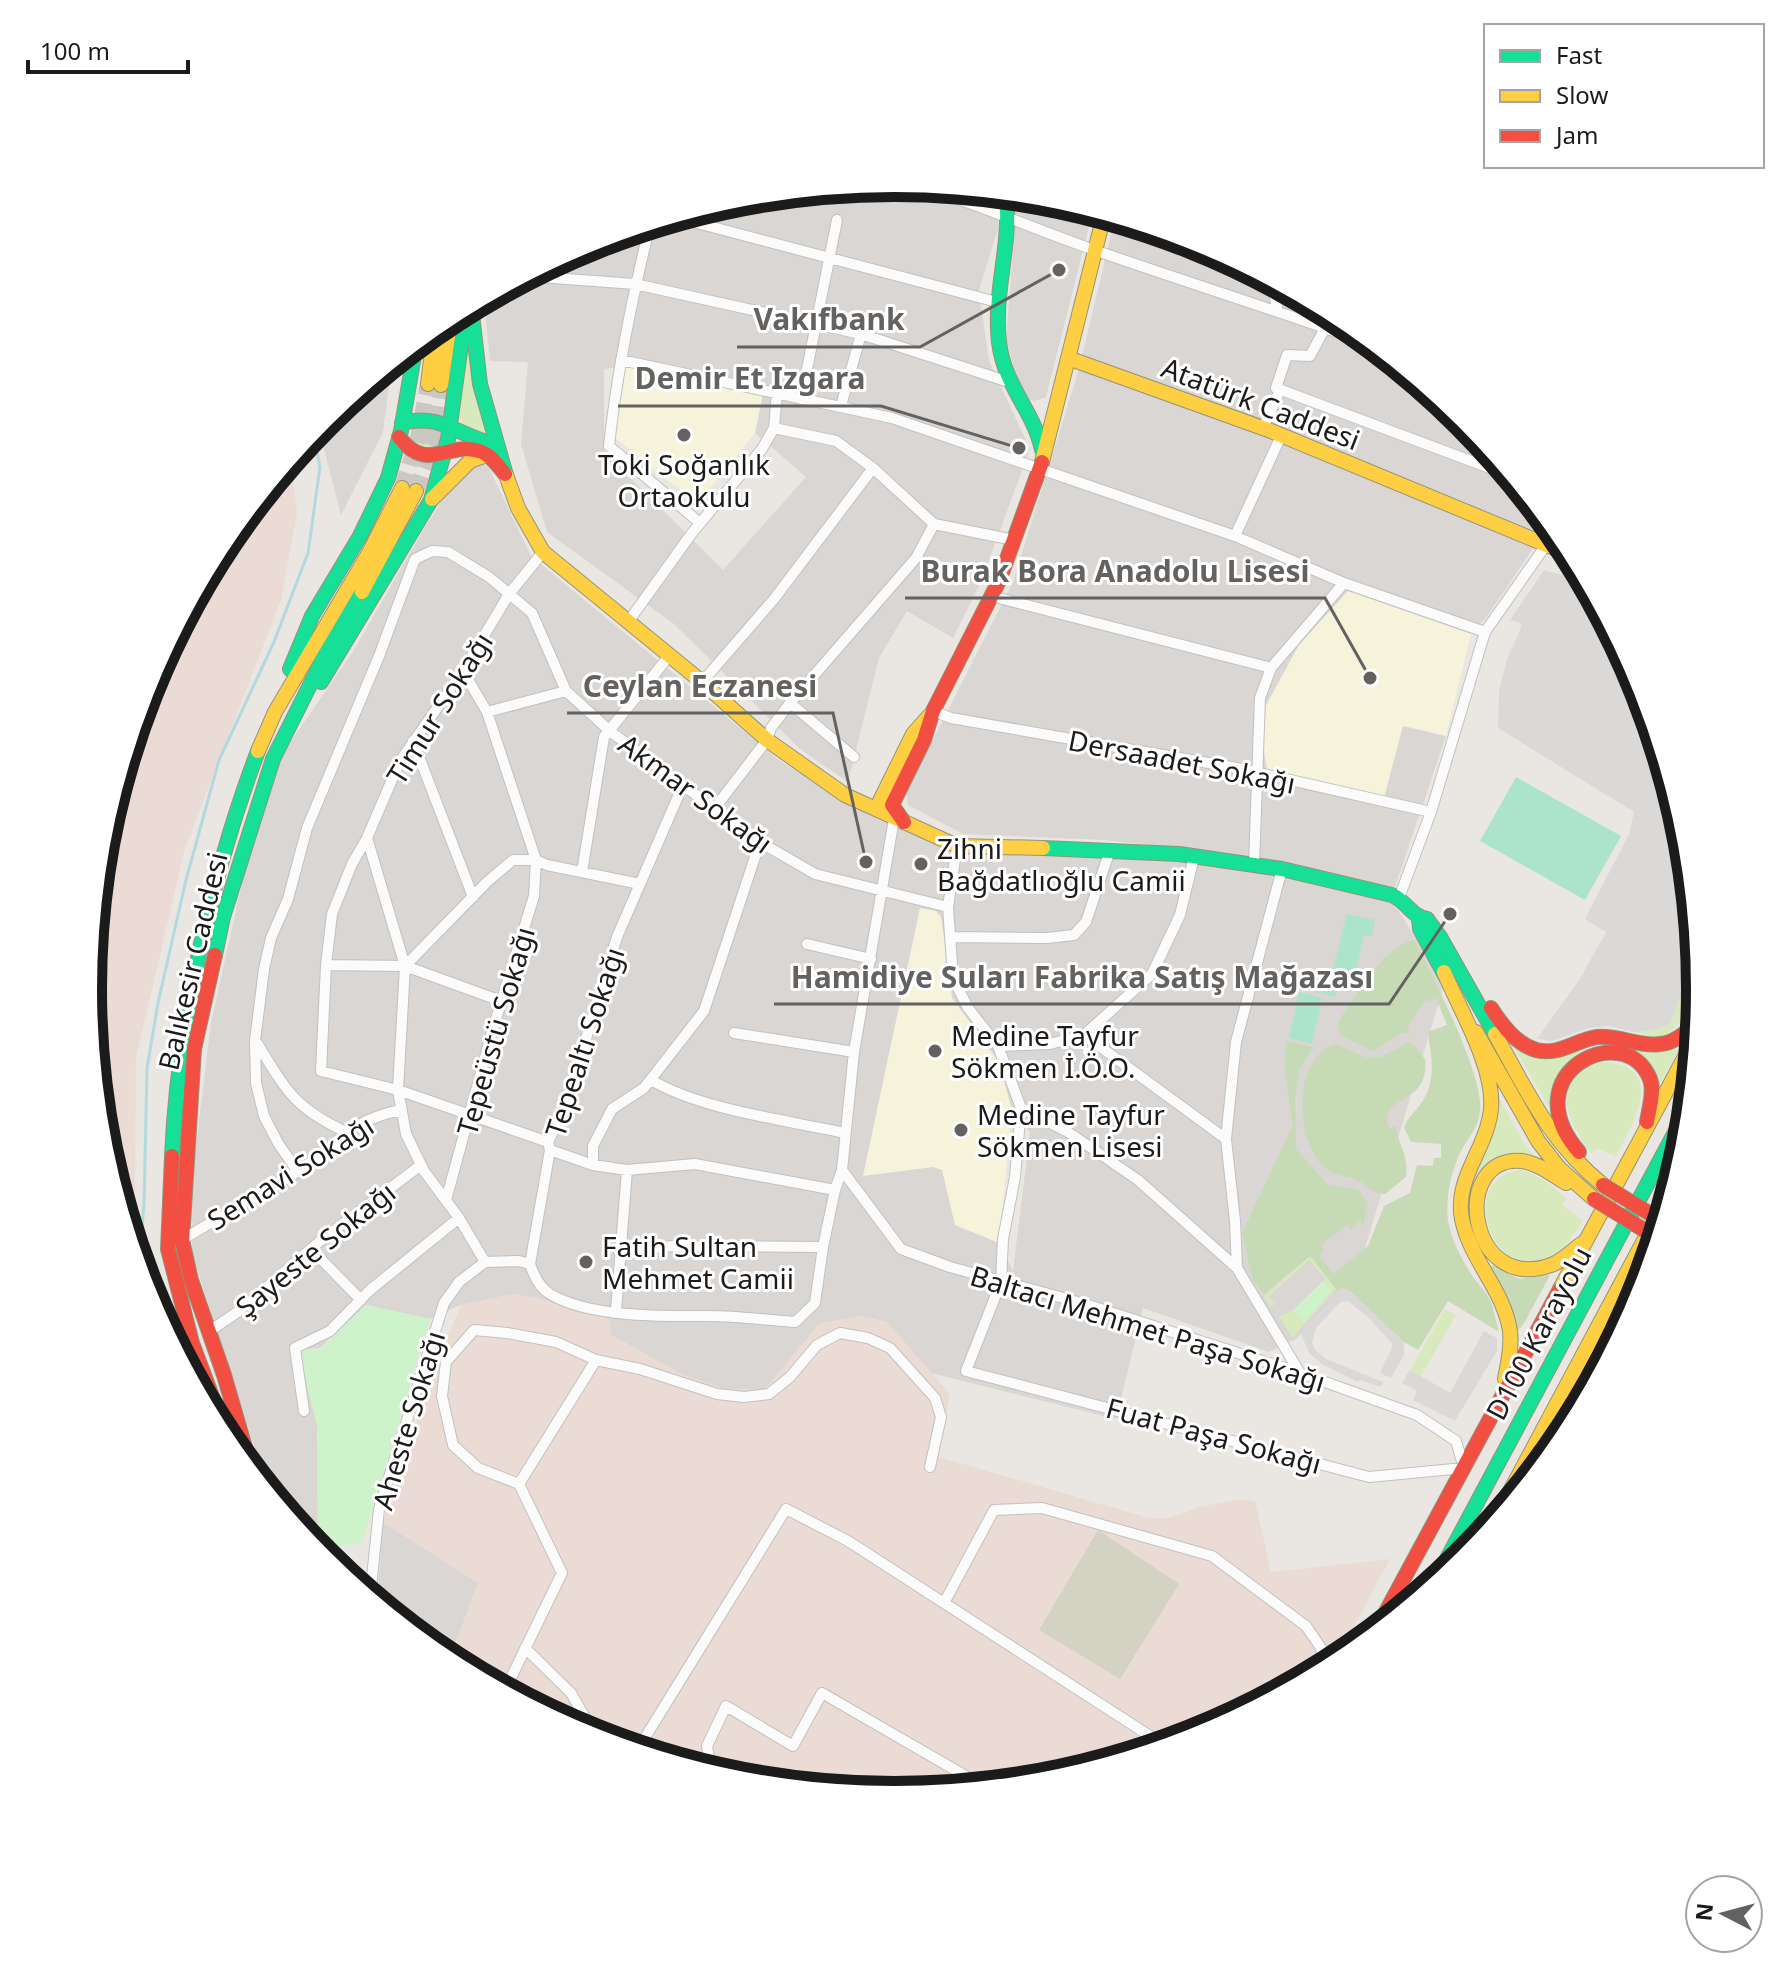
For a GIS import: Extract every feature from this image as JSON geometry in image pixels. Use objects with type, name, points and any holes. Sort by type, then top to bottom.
[{"type":"main road","points":[[1007,206],[1009,219],[997,302],[999,344],[1009,382],[1039,435],[1042,461]]},
{"type":"main road","points":[[899,821],[892,805],[924,740],[933,711],[991,596],[1042,461],[1101,225]]},
{"type":"main road","points":[[471,320],[494,453]]},
{"type":"main road","points":[[291,721],[321,682],[363,617],[431,500],[445,454],[467,322]]},
{"type":"main road","points":[[435,344],[435,384],[446,336]]},
{"type":"main road","name":"Atatürk Caddesi","points":[[1068,358],[1263,428],[1552,547]]},
{"type":"main road","points":[[275,712],[312,616],[360,536],[382,491],[401,430],[413,360]]},
{"type":"main road","points":[[1023,405],[1040,409],[1047,407],[1058,396]]},
{"type":"main road","points":[[401,430],[419,417],[427,417],[474,440],[492,443],[518,508],[543,552],[702,682],[767,740],[845,795],[899,821],[957,846],[1110,850],[1194,857],[1282,869],[1399,898],[1419,918],[1427,919],[1500,1024],[1515,1040],[1536,1049],[1559,1050],[1598,1037],[1625,1039],[1646,1046],[1666,1044],[1684,1034]]},
{"type":"main road","points":[[401,430],[416,455],[445,454],[465,449],[494,453]]},
{"type":"main road","points":[[431,500],[469,461],[494,453]]},
{"type":"main road","name":"Balıkesir Caddesi","points":[[211,1390],[178,1296],[168,1249],[168,1202],[183,1041],[211,899],[257,754],[275,712],[409,490],[384,555],[326,653],[273,759],[231,889],[194,1049],[182,1240],[243,1440]]},
{"type":"main road","points":[[876,809],[913,734],[933,711]]},
{"type":"main road","points":[[1419,918],[1420,929],[1527,1126],[1559,1168],[1594,1199]]},
{"type":"main road","points":[[1440,937],[1550,1131],[1576,1163],[1603,1185],[1653,1215]]},
{"type":"main road","points":[[1444,972],[1487,1074],[1491,1094],[1487,1128],[1467,1169],[1459,1207],[1465,1233],[1504,1303],[1508,1322],[1511,1361],[1499,1401]]},
{"type":"main road","points":[[1603,1185],[1564,1132],[1557,1111],[1558,1089],[1568,1071],[1579,1061],[1597,1053],[1614,1053],[1642,1066],[1650,1078],[1651,1087],[1646,1130]]},
{"type":"main road","points":[[1389,1606],[1682,1063]]},
{"type":"main road","name":"D100 Karayolu","points":[[1450,1552],[1672,1138]]},
{"type":"main road","points":[[1590,1234],[1572,1253],[1551,1266],[1530,1272],[1504,1263],[1490,1253],[1483,1240],[1476,1201],[1481,1184],[1489,1173],[1506,1162],[1522,1161],[1536,1165],[1648,1232]]},
{"type":"main road","name":"D100 Karayolu","points":[[1519,1475],[1646,1236]]},
{"type":"main road","points":[[1536,1452],[1558,1402]]},
{"type":"street","points":[[970,201],[1095,250],[1337,332]]},
{"type":"street","points":[[801,399],[837,220]]},
{"type":"street","points":[[695,222],[997,302]]},
{"type":"street","points":[[647,237],[621,360],[609,446],[700,523]]},
{"type":"street","points":[[547,278],[635,284],[861,334],[1009,382]]},
{"type":"street","points":[[1274,295],[1278,312]]},
{"type":"street","points":[[1325,328],[1310,356],[1287,355],[1276,388],[1490,468]]},
{"type":"street","points":[[841,406],[861,334]]},
{"type":"street","points":[[621,360],[892,418],[1042,461],[1235,536],[1344,583],[1485,632]]},
{"type":"street","points":[[1263,428],[1280,390]]},
{"type":"street","points":[[628,622],[700,523],[762,449],[774,428],[777,392]]},
{"type":"street","points":[[774,428],[830,438],[873,468],[934,524],[1014,540]]},
{"type":"street","points":[[1235,536],[1281,436]]},
{"type":"street","points":[[702,682],[774,599],[873,468]]},
{"type":"street","points":[[714,809],[767,740],[771,728],[790,703],[916,558],[934,524]]},
{"type":"street","points":[[1399,898],[1431,812],[1485,632],[1547,541]]},
{"type":"street","name":"Akmar Sokağı","points":[[255,1041],[271,938],[288,899],[307,828],[379,656],[415,559],[432,551],[448,552],[475,566],[532,613],[566,691],[611,732],[760,842],[815,874],[948,907]]},
{"type":"street","name":"Timur Sokağı","points":[[398,1090],[321,1071],[326,965],[332,914],[400,761],[463,671],[509,594],[543,552]]},
{"type":"street","points":[[1254,865],[1260,698],[1271,668],[1344,583]]},
{"type":"street","points":[[991,596],[1271,668]]},
{"type":"street","points":[[582,872],[604,737],[669,656]]},
{"type":"street","points":[[463,671],[487,712],[536,860]]},
{"type":"street","points":[[487,712],[566,691]]},
{"type":"street","points":[[790,703],[854,757]]},
{"type":"street","name":"Dersaadet Sokağı","points":[[933,711],[951,718],[1259,773],[1431,812]]},
{"type":"street","points":[[413,741],[473,897]]},
{"type":"street","name":"Tepealtı Sokağı","points":[[530,1264],[549,1146],[566,1104],[617,937],[683,785]]},
{"type":"street","points":[[367,838],[405,966],[398,1090],[406,1134],[421,1165],[459,1218],[485,1262],[519,1261],[530,1264],[536,1280],[549,1294],[582,1306],[660,1318],[711,1316],[795,1322],[815,1303],[823,1247],[842,1170],[854,1052],[882,889],[899,821]]},
{"type":"street","points":[[593,1165],[593,1146],[612,1109],[644,1088],[704,1011],[760,842]]},
{"type":"street","points":[[957,846],[948,907],[953,978],[968,1008],[998,1046],[1021,1108],[1015,1177],[1003,1239],[1001,1282]]},
{"type":"street","points":[[950,937],[1047,938],[1074,935],[1086,922],[1110,850]]},
{"type":"street","points":[[998,1046],[1050,1044],[1084,1035],[1152,974],[1180,915],[1194,857]]},
{"type":"street","points":[[405,966],[513,860],[536,860],[640,884]]},
{"type":"street","name":"Tepeüstü Sokağı","points":[[446,1200],[501,1001],[534,896],[536,860]]},
{"type":"street","points":[[1237,1268],[1226,1139],[1236,1042],[1282,869]]},
{"type":"street","points":[[807,944],[871,959]]},
{"type":"street","points":[[326,965],[405,966],[501,1001]]},
{"type":"street","points":[[734,1033],[854,1052]]},
{"type":"street","points":[[1084,1035],[1226,1139]]},
{"type":"street","points":[[255,1041],[289,1095],[320,1120],[346,1132]]},
{"type":"street","points":[[255,1041],[256,1083],[264,1116],[298,1172]]},
{"type":"street","points":[[651,1080],[672,1092],[704,1102],[845,1133]]},
{"type":"street","points":[[398,1090],[593,1165],[627,1170],[695,1164],[835,1190]]},
{"type":"street","points":[[1021,1108],[1068,1132],[1138,1180],[1237,1268],[1300,1373]]},
{"type":"street","name":"Semavi Sokağı","points":[[182,1240],[298,1172],[346,1132],[376,1115],[401,1110]]},
{"type":"street","name":"Şayeste Sokağı","points":[[208,1332],[239,1311],[311,1249],[421,1165]]},
{"type":"street","points":[[616,1311],[627,1170]]},
{"type":"street","name":"Baltacı Mehmet Paşa Sokağı","points":[[842,1170],[901,1249],[1300,1373],[1417,1415],[1456,1441],[1464,1468]]},
{"type":"street","points":[[304,1411],[295,1348],[330,1331],[361,1300],[459,1218]]},
{"type":"street","points":[[619,1252],[673,1246],[823,1247]]},
{"type":"street","points":[[311,1249],[361,1300]]},
{"type":"street","name":"Aheste Sokağı","points":[[371,1583],[379,1509],[444,1303],[459,1282],[485,1262]]},
{"type":"street","name":"Fuat Paşa Sokağı","points":[[1001,1282],[966,1371],[1369,1477],[1464,1468]]},
{"type":"street","points":[[509,1681],[562,1573],[519,1484],[478,1468],[453,1445],[442,1396],[446,1362],[474,1330],[556,1342],[596,1360],[640,1369],[717,1394],[744,1397],[769,1394],[790,1377],[817,1345],[840,1333],[868,1338],[890,1348],[935,1398],[941,1417],[930,1467]]},
{"type":"street","points":[[519,1484],[596,1360]]},
{"type":"street","points":[[944,1603],[994,1510],[1042,1508],[1212,1556],[1306,1626],[1321,1648],[1322,1655]]},
{"type":"street","points":[[643,1740],[786,1509],[848,1541],[1153,1738]]},
{"type":"street","points":[[525,1648],[571,1693],[585,1718]]},
{"type":"street","points":[[709,1759],[707,1746],[726,1706],[793,1746],[822,1693],[967,1777]]},
{"type":"shaded area","points":[[894,197],[998,204],[998,229],[979,290],[989,361],[1030,449],[981,582],[953,638],[907,611],[879,658],[848,782],[800,749],[674,624],[547,532],[521,444],[528,362],[490,361],[485,311],[591,257],[639,239],[739,212],[842,199]],"holes":[[[626,366],[763,393],[755,433],[806,477],[723,570],[604,452],[604,369]]]},
{"type":"shaded area","points":[[1015,207],[1090,222],[1046,397],[1035,401],[1023,398],[1006,340]]},
{"type":"shaded area","points":[[1113,228],[1149,239],[1197,257],[1290,303],[1376,361],[1454,429],[1489,467],[1542,534],[1487,616],[1471,634],[1348,591],[1383,801],[1403,725],[1446,736],[1395,887],[1227,853],[1103,840],[963,834],[908,805],[906,793],[1013,582],[1079,369]]},
{"type":"shaded area","name":"Toki Soğanlık Ortaokulu","points":[[626,366],[763,393],[755,433],[697,504],[614,437]]},
{"type":"shaded area","points":[[390,379],[383,432],[341,515],[322,442]]},
{"type":"shaded area","points":[[477,461],[489,468],[531,556],[780,761],[881,821],[965,851],[1177,859],[1286,875],[1389,900],[1444,985],[1354,1285],[1296,1339],[1269,1352],[1143,1308],[1116,1419],[931,1373],[887,1322],[860,1316],[819,1324],[765,1389],[725,1389],[683,1375],[611,1335],[609,1313],[514,1294],[461,1305],[430,1319],[366,1305],[320,1348],[298,1350],[317,1425],[318,1531],[259,1462],[192,1253],[191,1185],[211,1023],[243,879],[282,754],[352,653],[450,488]],"holes":[[[941,917],[952,998],[998,1061],[1012,1110],[1030,1132],[1013,1271],[999,1243],[943,1170],[933,1167],[863,1175]]]},
{"type":"shaded area","points":[[293,475],[297,513],[281,600],[185,848],[136,1058],[133,1208],[117,1144],[104,1041],[104,937],[117,834],[144,734],[184,639],[235,549]]},
{"type":"shaded area","points":[[1544,570],[1571,578],[1604,639],[1644,734],[1671,834],[1679,886],[1686,984],[1670,1024],[1655,1030],[1633,1032],[1610,1026],[1588,1028],[1552,1041],[1537,1039],[1580,979],[1606,932],[1585,919],[1629,834],[1634,812],[1498,728],[1499,691],[1507,659],[1521,628],[1521,623],[1510,620]]},
{"type":"shaded area","points":[[1348,591],[1471,634],[1446,736],[1403,726],[1383,801],[1267,769],[1263,746],[1266,705],[1299,645]]},
{"type":"shaded area","points":[[920,908],[936,911],[941,917],[952,998],[998,1061],[1012,1110],[999,1243],[955,1225],[942,1170],[933,1167],[863,1176]]},
{"type":"shaded area","points":[[1342,1288],[1350,1291],[1404,1342],[1404,1355],[1391,1378],[1380,1373],[1393,1345],[1370,1319],[1348,1301],[1340,1302],[1316,1328],[1312,1342],[1315,1350],[1326,1359],[1383,1382],[1381,1387],[1360,1380],[1357,1382],[1322,1364],[1310,1354],[1303,1339],[1301,1332]]},
{"type":"shaded area","points":[[514,1294],[609,1313],[611,1335],[683,1375],[725,1389],[765,1389],[819,1324],[859,1316],[887,1322],[950,1394],[939,1457],[1149,1518],[1169,1518],[1238,1499],[1255,1501],[1271,1572],[1390,1559],[1347,1638],[1334,1648],[1290,1675],[1197,1721],[1099,1754],[997,1774],[894,1781],[791,1774],[689,1754],[591,1721],[498,1675],[454,1648],[478,1583],[383,1522],[434,1370],[461,1305]]},
{"type":"shaded area","points":[[1484,1331],[1497,1338],[1497,1351],[1455,1421],[1413,1400],[1417,1391],[1402,1383],[1410,1370],[1450,1393]]},
{"type":"shaded area","points":[[383,1522],[478,1583],[454,1648],[378,1589]]},
{"type":"shaded area","points":[[1098,1530],[1179,1584],[1120,1679],[1039,1630]]},
{"type":"green space","points":[[469,342],[489,434],[463,427],[458,413]]},
{"type":"green space","points":[[426,425],[435,429],[439,438],[435,447],[426,451],[417,447],[413,438],[417,429]]},
{"type":"green space","points":[[1516,777],[1621,836],[1585,900],[1480,841]]},
{"type":"green space","points":[[1347,914],[1375,920],[1372,936],[1364,935],[1354,979],[1332,974]]},
{"type":"green space","points":[[1414,940],[1466,1050],[1479,1094],[1478,1122],[1458,1157],[1452,1175],[1447,1203],[1448,1221],[1461,1257],[1491,1302],[1499,1332],[1448,1301],[1418,1350],[1404,1342],[1342,1288],[1340,1291],[1336,1288],[1310,1256],[1264,1294],[1253,1280],[1242,1233],[1293,1125],[1285,1072],[1286,1041],[1313,1047],[1299,1070],[1295,1100],[1296,1149],[1328,1185],[1358,1189],[1368,1204],[1363,1226],[1360,1221],[1351,1229],[1347,1224],[1320,1246],[1324,1251],[1319,1255],[1333,1274],[1368,1246],[1384,1206],[1410,1193],[1417,1165],[1433,1166],[1434,1158],[1441,1158],[1441,1144],[1411,1142],[1404,1128],[1430,1085],[1432,1068],[1428,1032],[1447,1025],[1436,998],[1425,1000],[1407,1027],[1411,1033],[1401,1033],[1373,1051],[1340,1035],[1338,1027],[1341,1017],[1381,961]]},
{"type":"green space","points":[[1305,973],[1339,982],[1335,997],[1301,988]]},
{"type":"green space","points":[[1686,984],[1685,1014],[1668,1034],[1658,1037],[1633,1032],[1655,1030],[1670,1024]]},
{"type":"green space","points":[[1299,992],[1322,998],[1312,1044],[1289,1038]]},
{"type":"green space","points":[[1407,1043],[1413,1044],[1425,1059],[1425,1073],[1416,1090],[1391,1108],[1388,1114],[1390,1129],[1396,1125],[1406,1162],[1406,1177],[1381,1194],[1357,1180],[1331,1172],[1314,1153],[1303,1119],[1305,1082],[1311,1065],[1321,1052],[1335,1044],[1368,1058],[1381,1057]]},
{"type":"green space","points":[[1614,1044],[1646,1052],[1679,1049],[1660,1083],[1643,1059]]},
{"type":"green space","points":[[1513,1046],[1545,1058],[1578,1049],[1580,1052],[1557,1077],[1551,1110]]},
{"type":"green space","points":[[1601,1062],[1622,1066],[1634,1073],[1640,1084],[1637,1113],[1616,1157],[1598,1148],[1592,1154],[1569,1115],[1568,1090],[1574,1079]]},
{"type":"green space","points":[[1497,1095],[1524,1143],[1536,1157],[1501,1157],[1488,1164],[1475,1180],[1482,1158],[1478,1157],[1496,1121]]},
{"type":"green space","points":[[1520,1170],[1539,1177],[1556,1189],[1566,1198],[1562,1205],[1583,1221],[1560,1250],[1537,1261],[1517,1260],[1501,1249],[1490,1232],[1486,1212],[1489,1193],[1500,1178]]},
{"type":"green space","points":[[1308,1257],[1336,1289],[1293,1337],[1279,1317],[1293,1310],[1304,1321],[1330,1291],[1323,1281],[1325,1278],[1309,1260],[1268,1297],[1275,1304],[1271,1307],[1264,1296]]},
{"type":"green space","points":[[1493,1265],[1519,1279],[1550,1275],[1517,1331],[1507,1297],[1488,1269]]},
{"type":"green space","points":[[1323,1281],[1331,1290],[1304,1322],[1293,1310]]},
{"type":"green space","points":[[366,1305],[430,1319],[362,1543],[332,1546],[318,1531],[317,1425],[298,1350],[321,1348]]},
{"type":"green space","points":[[1445,1309],[1456,1315],[1421,1376],[1410,1370]]},
{"type":"waterway","points":[[141,1235],[147,1068],[158,1003],[186,880],[219,760],[274,642],[308,553],[320,467],[316,448]]},
{"type":"tunnel","points":[[402,488],[418,438],[428,384]]},
{"type":"tunnel","points":[[416,491],[433,442],[441,385]]},
{"type":"traffic: fast","points":[[1007,205],[1007,231],[998,305],[999,342],[1007,372],[1033,423],[1042,450]]},
{"type":"traffic: fast","points":[[472,319],[480,384],[506,475]]},
{"type":"traffic: fast","points":[[321,682],[431,500],[448,439],[464,324]]},
{"type":"traffic: fast","points":[[290,669],[312,616],[360,536],[388,478],[401,431],[413,360]]},
{"type":"traffic: fast","points":[[402,423],[437,423],[490,443]]},
{"type":"traffic: fast","points":[[215,955],[223,917],[273,759],[326,653],[362,592]]},
{"type":"traffic: fast","points":[[172,1156],[181,1054],[200,950],[226,848],[258,751]]},
{"type":"traffic: fast","points":[[1043,848],[1179,854],[1282,869],[1392,895],[1427,919],[1495,1034]]},
{"type":"traffic: fast","points":[[1419,918],[1420,929],[1447,979]]},
{"type":"traffic: fast","points":[[1450,1552],[1672,1138]]},
{"type":"traffic: slow","points":[[1042,462],[1102,225]]},
{"type":"traffic: slow","points":[[441,385],[448,334]]},
{"type":"traffic: slow","points":[[428,384],[433,346]]},
{"type":"traffic: slow","points":[[1068,358],[1271,431],[1551,547]]},
{"type":"traffic: slow","points":[[432,499],[470,461],[487,455]]},
{"type":"traffic: slow","points":[[506,475],[518,508],[543,552],[702,682],[767,740],[845,795],[957,846],[1043,848]]},
{"type":"traffic: slow","points":[[258,751],[275,712],[370,551],[402,488]]},
{"type":"traffic: slow","points":[[362,592],[416,491]]},
{"type":"traffic: slow","points":[[876,809],[913,734],[929,716]]},
{"type":"traffic: slow","points":[[1444,972],[1482,1058],[1491,1093],[1488,1124],[1467,1177],[1461,1204],[1466,1234],[1507,1316],[1510,1343],[1505,1379]]},
{"type":"traffic: slow","points":[[1476,1032],[1538,1141],[1559,1168],[1594,1199]]},
{"type":"traffic: slow","points":[[1495,1034],[1541,1115],[1568,1151],[1603,1185]]},
{"type":"traffic: slow","points":[[1560,1289],[1682,1062]]},
{"type":"traffic: slow","points":[[1566,1183],[1528,1162],[1499,1165],[1484,1179],[1477,1199],[1478,1222],[1486,1243],[1501,1260],[1523,1269],[1555,1264],[1581,1244]]},
{"type":"traffic: slow","points":[[1519,1475],[1646,1236]]},
{"type":"traffic: jam","points":[[399,437],[419,454],[470,449],[482,452],[505,474]]},
{"type":"traffic: jam","points":[[904,822],[892,805],[924,740],[933,711],[999,581],[1042,462]]},
{"type":"traffic: jam","points":[[215,955],[194,1049],[182,1240],[191,1280],[243,1440]]},
{"type":"traffic: jam","points":[[1491,1008],[1516,1039],[1536,1050],[1552,1051],[1597,1037],[1644,1044],[1665,1043],[1684,1032]]},
{"type":"traffic: jam","points":[[1579,1152],[1562,1124],[1558,1099],[1565,1078],[1580,1063],[1599,1054],[1619,1053],[1637,1061],[1650,1079],[1652,1094],[1647,1122]]},
{"type":"traffic: jam","points":[[172,1156],[168,1249],[192,1343],[207,1384]]},
{"type":"traffic: jam","points":[[1603,1185],[1653,1215]]},
{"type":"traffic: jam","points":[[1594,1199],[1648,1232]]},
{"type":"traffic: jam","points":[[1389,1606],[1560,1289]]},
{"type":"place","name":"Vakıfbank","points":[[1059,270]]},
{"type":"place","name":"Toki Soğanlık Ortaokulu","points":[[684,435]]},
{"type":"place","name":"Demir Et Izgara","points":[[1019,448]]},
{"type":"place","name":"Burak Bora Anadolu Lisesi","points":[[1370,678]]},
{"type":"place","name":"Ceylan Eczanesi","points":[[866,862]]},
{"type":"place","name":"Zihni Bağdatlıoğlu Camii","points":[[921,864]]},
{"type":"place","name":"Hamidiye Suları Fabrika Satış Mağazası","points":[[1450,914]]},
{"type":"place","name":"Medine Tayfur Sökmen İ.Ö.O.","points":[[935,1051]]},
{"type":"place","name":"Medine Tayfur Sökmen Lisesi","points":[[961,1130]]},
{"type":"place","name":"Fatih Sultan Mehmet Camii","points":[[586,1262]]}]
